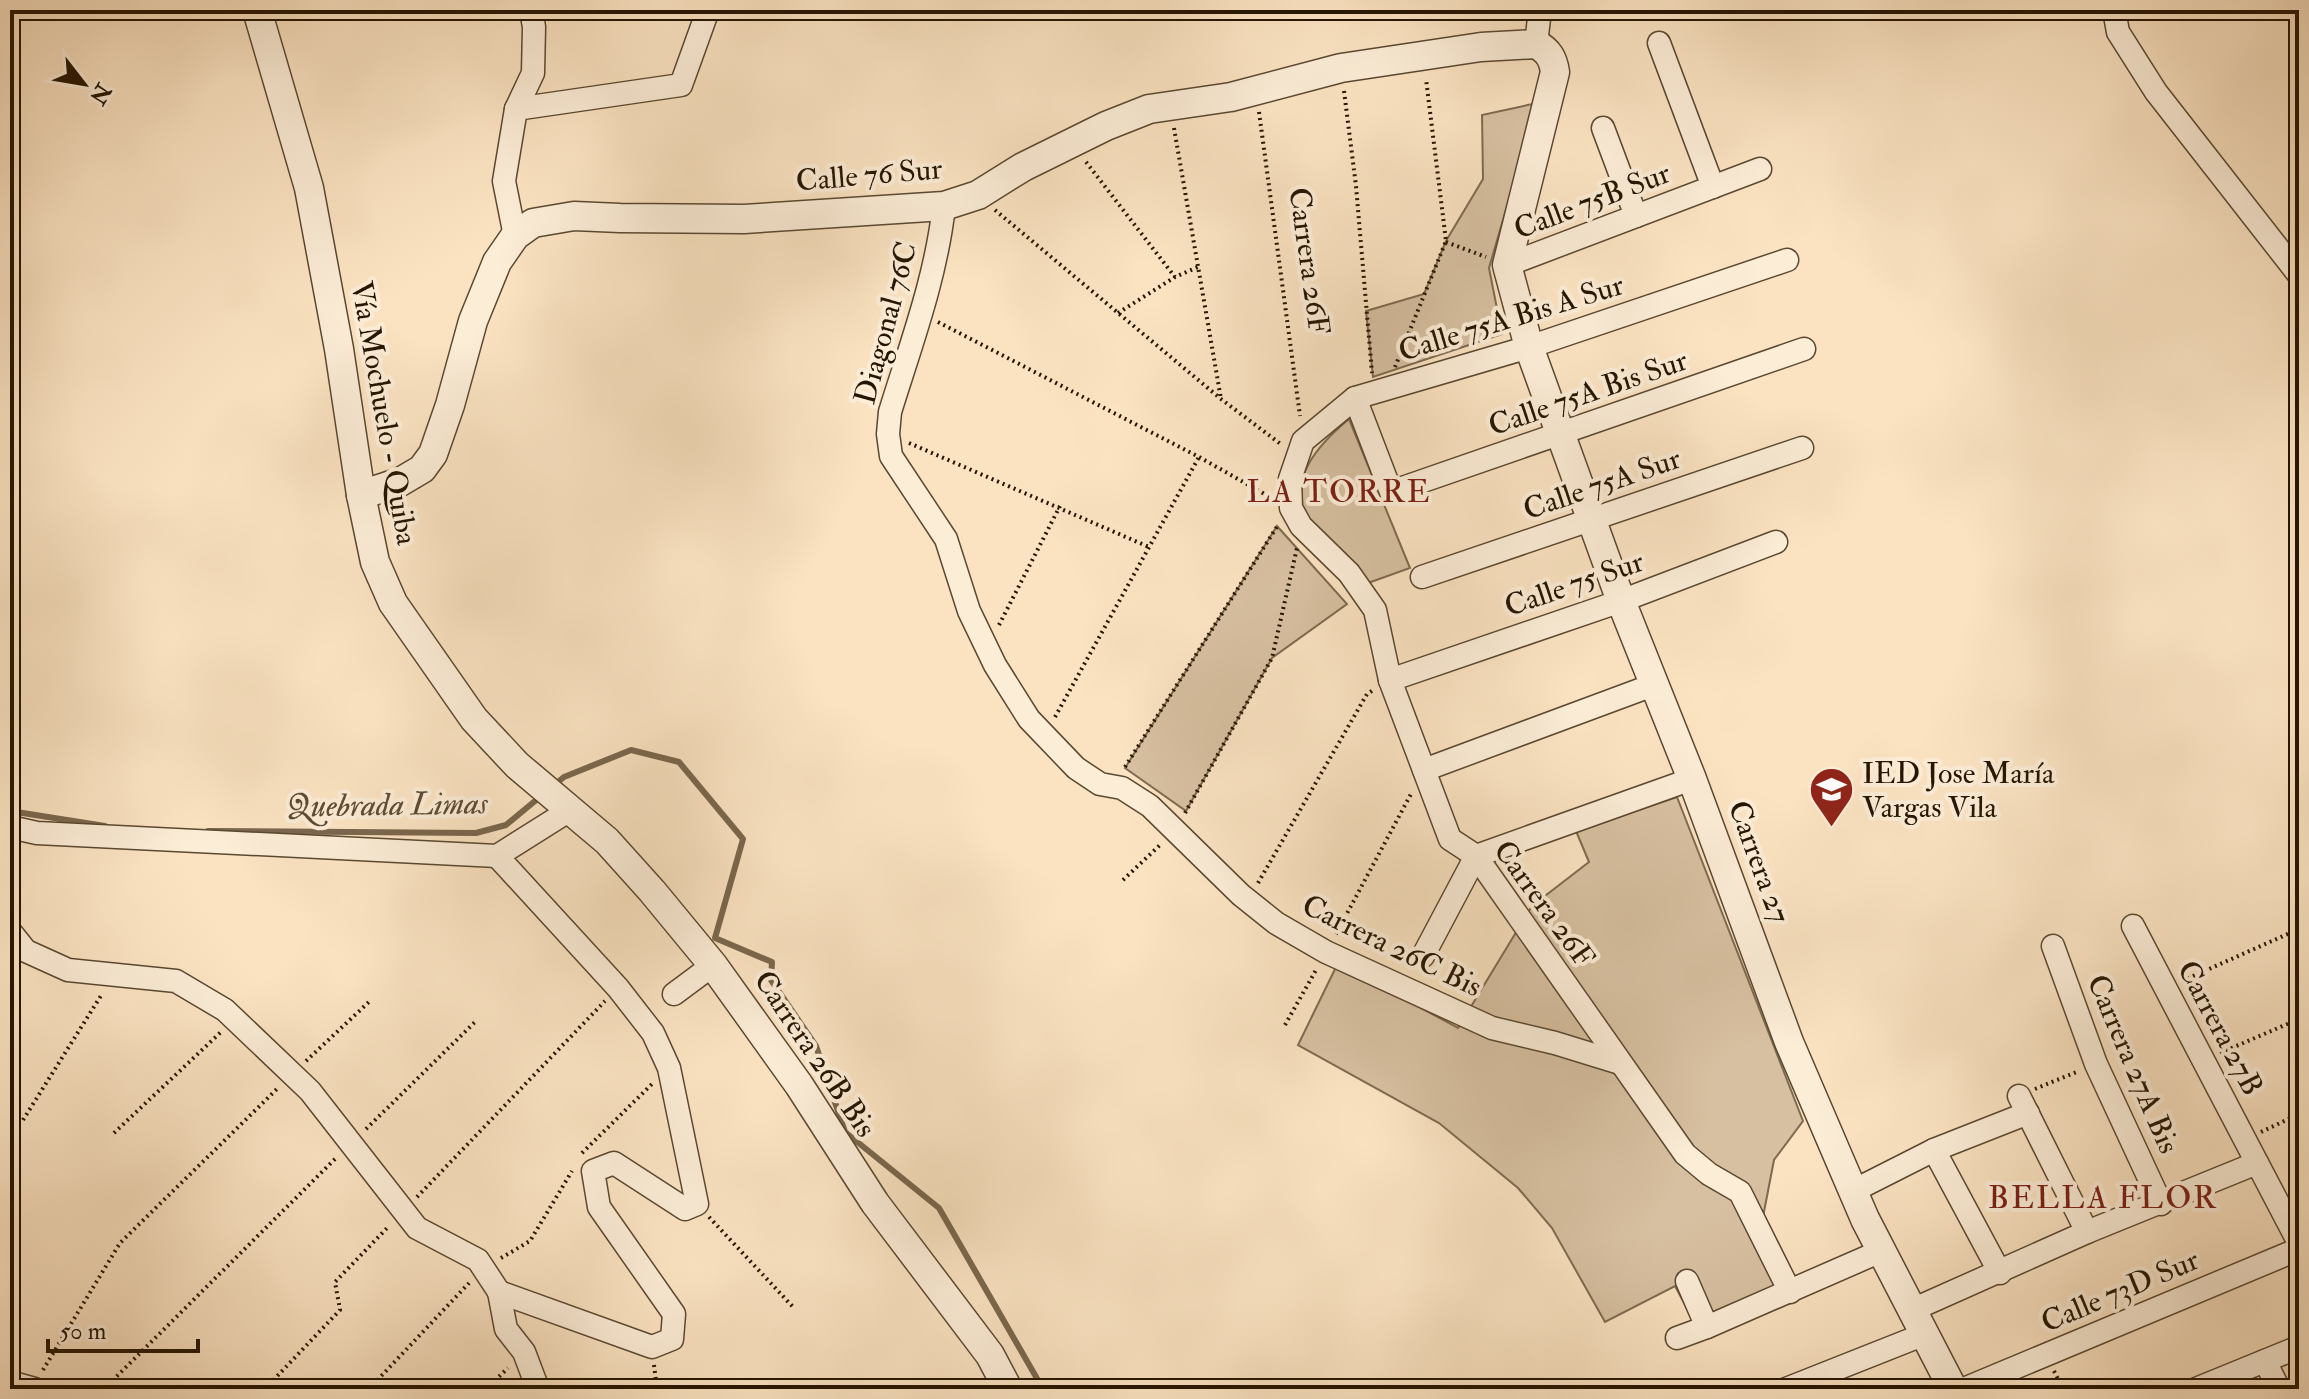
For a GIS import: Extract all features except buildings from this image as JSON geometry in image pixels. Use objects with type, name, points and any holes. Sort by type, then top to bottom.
[{"type":"street","name":"Vía Mochuelo - Quiba","points":[[257,10],[309,188],[375,562],[393,603],[474,719],[555,797]]},
{"type":"street","points":[[361,495],[400,482],[422,469],[433,454],[473,321],[497,262],[515,236],[504,181],[516,109],[533,73],[534,27],[531,10]]},
{"type":"street","points":[[516,109],[681,85],[708,10]]},
{"type":"street","points":[[1507,265],[1555,72],[1554,60],[1536,44],[1540,10]]},
{"type":"street","points":[[2114,10],[2118,32],[2156,92],[2299,275]]},
{"type":"street","points":[[1659,43],[1713,187]]},
{"type":"street","name":"Calle 76 Sur","points":[[515,236],[533,223],[574,216],[744,219],[944,206],[978,195],[1023,167],[1149,109],[1231,97],[1341,68],[1481,47],[1536,44]]},
{"type":"street","points":[[1603,128],[1636,216]]},
{"type":"street","name":"Calle 75B Sur","points":[[1507,265],[1760,169]]},
{"type":"street","name":"Diagonal 76C","points":[[890,445],[890,412],[939,249],[944,206]]},
{"type":"street","name":"Calle 75A Bis A Sur","points":[[1300,449],[1372,392],[1529,347],[1787,260]]},
{"type":"street","name":"Carrera 27","points":[[1507,265],[1529,347],[1621,601],[1692,779],[1789,1042],[1881,1251],[1953,1389]]},
{"type":"street","name":"Calle 75A Bis Sur","points":[[1372,392],[1391,492],[1563,435],[1804,349]]},
{"type":"street","name":"Carrera 26C Bis","points":[[890,445],[946,539],[969,611],[987,649],[1029,719],[1076,768],[1100,784],[1122,788],[1150,806],[1248,901],[1276,923],[1326,952],[1492,1028],[1620,1063]]},
{"type":"street","name":"Calle 75A Sur","points":[[1422,577],[1802,448]]},
{"type":"street","points":[[1296,517],[1290,479],[1300,449]]},
{"type":"street","name":"Carrera 26F","points":[[1296,517],[1349,573],[1375,610],[1390,680],[1450,839],[1476,856],[1685,1154],[1709,1174],[1740,1192],[1790,1292]]},
{"type":"street","name":"Calle 75 Sur","points":[[1390,680],[1621,601],[1776,542]]},
{"type":"street","points":[[1424,770],[1653,685]]},
{"type":"street","points":[[1423,956],[1476,856],[1692,779]]},
{"type":"street","points":[[497,856],[555,797]]},
{"type":"street","name":"Carrera 26B Bis","points":[[555,797],[607,841],[713,965],[799,1085],[875,1203],[990,1355],[1008,1389]]},
{"type":"street","points":[[10,827],[53,834],[497,856],[618,988],[653,1033],[669,1068],[697,1204],[685,1209],[614,1163],[593,1171],[599,1207],[674,1314],[672,1339],[652,1347],[499,1292]]},
{"type":"street","name":"Carrera 27B","points":[[2133,926],[2299,1243]]},
{"type":"street","points":[[10,931],[26,951],[68,970],[176,981],[225,1010],[310,1091],[417,1228],[478,1260],[485,1267],[499,1292],[506,1329],[524,1352],[538,1389]]},
{"type":"street","name":"Carrera 27A Bis","points":[[2053,946],[2096,1064],[2161,1204]]},
{"type":"street","points":[[674,994],[713,965]]},
{"type":"street","points":[[1853,1191],[2023,1104],[2087,1232]]},
{"type":"street","points":[[1934,1150],[2000,1273]]},
{"type":"street","points":[[1786,1389],[1918,1322],[2000,1273],[2087,1232],[2257,1163]]},
{"type":"street","name":"Calle 73D Sur","points":[[1964,1389],[2299,1249]]},
{"type":"street","points":[[1677,1338],[1881,1251]]},
{"type":"street","points":[[1687,1281],[1707,1327]]},
{"type":"street","points":[[2196,1389],[2299,1347]]},
{"type":"street","points":[[2265,1361],[2279,1389]]},
{"type":"street","points":[[10,1382],[34,1389]]},
{"type":"path","points":[[1372,392],[1446,241],[1423,56]]},
{"type":"path","points":[[1341,68],[1356,186],[1372,392]]},
{"type":"path","name":"Carrera 26F","points":[[1256,90],[1300,449]]},
{"type":"path","points":[[1170,106],[1221,399]]},
{"type":"path","points":[[1071,143],[1175,277]]},
{"type":"path","points":[[978,195],[1221,399],[1300,449]]},
{"type":"path","name":"Calle 75B Sur","points":[[1446,241],[1507,265]]},
{"type":"path","points":[[1118,313],[1175,277],[1198,267]]},
{"type":"path","points":[[921,314],[1199,457],[1296,517]]},
{"type":"path","points":[[890,445],[1060,506],[1149,547]]},
{"type":"path","points":[[1045,735],[1199,457]]},
{"type":"path","points":[[987,649],[1060,506]]},
{"type":"path","points":[[1113,787],[1296,517]]},
{"type":"path","points":[[1123,880],[1176,830],[1272,658],[1296,517]]},
{"type":"path","points":[[1248,901],[1367,694],[1390,680]]},
{"type":"path","points":[[1285,1025],[1424,770]]},
{"type":"path","points":[[2165,988],[2299,929]]},
{"type":"path","points":[[23,1120],[114,975]]},
{"type":"path","points":[[265,1389],[340,1310],[335,1282],[618,988]]},
{"type":"path","points":[[34,1389],[120,1243],[371,1000]]},
{"type":"path","points":[[114,1133],[234,1019]]},
{"type":"path","points":[[2203,1061],[2299,1019]]},
{"type":"path","points":[[104,1389],[476,1021]]},
{"type":"path","points":[[2023,1104],[2096,1064]]},
{"type":"path","points":[[369,1389],[485,1267],[530,1241],[586,1147],[669,1068]]},
{"type":"path","points":[[2245,1139],[2299,1114]]},
{"type":"path","points":[[697,1204],[793,1307]]},
{"type":"path","points":[[486,1389],[524,1352]]},
{"type":"shaded area","points":[[1537,103],[1489,268],[1502,334],[1373,377],[1366,311],[1424,294],[1446,241],[1483,179],[1482,115]]},
{"type":"shaded area","points":[[1349,419],[1410,568],[1368,583],[1310,526],[1301,505],[1300,490],[1309,463],[1327,439]]},
{"type":"shaded area","points":[[1277,526],[1347,604],[1272,658],[1186,811],[1125,768]]},
{"type":"shaded area","points":[[1677,797],[1803,1121],[1774,1160],[1763,1217],[1792,1282],[1698,1329],[1675,1286],[1605,1322],[1552,1228],[1518,1188],[1439,1123],[1298,1045],[1338,963],[1458,1028],[1532,906],[1589,862],[1576,831]]},
{"type":"waterway","name":"Quebrada Limas","points":[[553,786],[564,777],[631,750],[679,762],[743,839],[715,938],[772,962],[771,980],[816,1046],[845,1132],[939,1208],[1043,1389]]},
{"type":"waterway","name":"Quebrada Limas","points":[[208,831],[476,833],[506,825],[541,796]]},
{"type":"waterway","name":"Quebrada Limas","points":[[10,811],[105,826]]},
{"type":"place","name":"IED Jose María Vargas Vila","points":[[1831,829]]},
{"type":"district","name":"LA TORRE","points":[[1339,492]]},
{"type":"district","name":"BELLA FLOR","points":[[2103,1198]]}]
